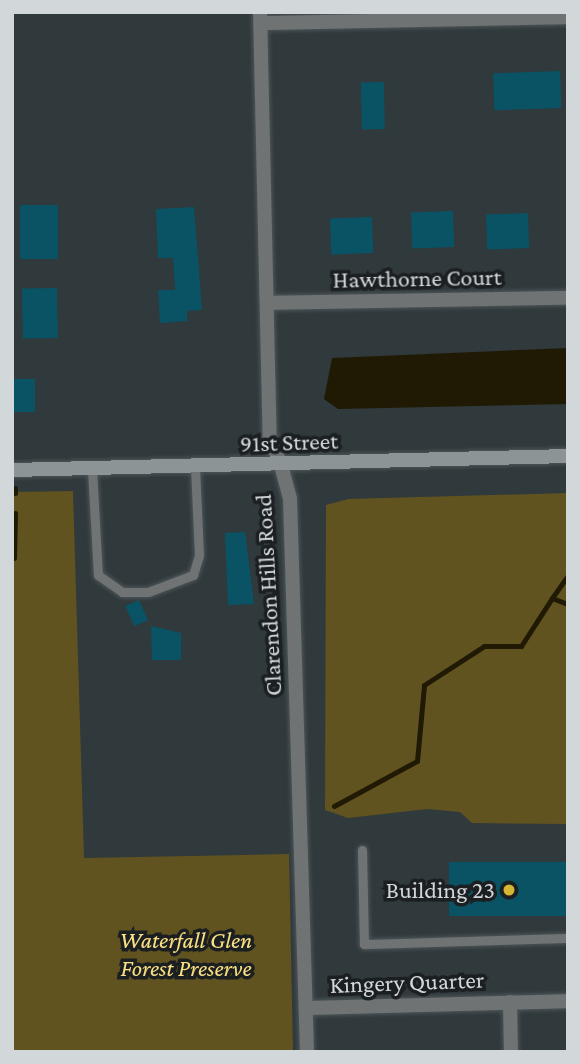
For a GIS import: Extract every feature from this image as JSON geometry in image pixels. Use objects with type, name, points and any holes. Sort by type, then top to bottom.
[{"type":"main road","name":"91st Street","points":[[12,470],[281,466],[568,456]]},
{"type":"street","points":[[260,18],[568,17]]},
{"type":"street","name":"Clarendon Hills Road","points":[[260,18],[270,437],[290,499],[307,1052]]},
{"type":"street","name":"Hawthorne Court","points":[[267,303],[568,298]]},
{"type":"street","name":"Kingery Quarter","points":[[306,1008],[568,1001]]},
{"type":"street","name":"Kingery Quarter","points":[[510,1002],[511,1052]]},
{"type":"lane","points":[[92,469],[98,575],[122,592],[148,593],[193,575],[199,555],[195,467]]},
{"type":"lane","points":[[362,850],[363,944],[568,938]]},
{"type":"green space","name":"Waterfall Glen Forest Preserve","points":[[73,491],[84,858],[289,854],[293,1052],[12,1052],[12,492]]},
{"type":"green space","points":[[568,493],[568,824],[472,823],[460,812],[427,809],[348,818],[325,810],[326,505],[348,499]]},
{"type":"shaded area","points":[[568,348],[568,404],[338,409],[324,399],[332,358]]},
{"type":"building","points":[[560,71],[561,108],[494,110],[493,73]]},
{"type":"building","points":[[361,82],[384,82],[385,129],[362,129]]},
{"type":"building","points":[[20,205],[58,205],[58,259],[20,259]]},
{"type":"building","points":[[194,207],[202,310],[187,311],[187,321],[160,323],[158,290],[175,290],[173,258],[158,258],[156,209]]},
{"type":"building","points":[[453,211],[454,247],[412,248],[411,212]]},
{"type":"building","points":[[528,213],[529,248],[487,249],[486,214]]},
{"type":"building","points":[[372,217],[373,253],[331,254],[330,218]]},
{"type":"building","points":[[57,288],[58,338],[23,339],[22,289]]},
{"type":"building","points":[[12,379],[35,379],[35,412],[12,412]]},
{"type":"building","points":[[245,532],[254,604],[228,605],[225,533]]},
{"type":"building","points":[[139,600],[148,620],[134,626],[125,606]]},
{"type":"building","points":[[151,626],[181,633],[181,660],[152,660]]},
{"type":"building","name":"Building 23","points":[[449,862],[568,862],[568,916],[449,916]]},
{"type":"waterway","points":[[15,488],[15,493]]},
{"type":"waterway","points":[[14,558],[15,513]]},
{"type":"waterway","points":[[552,598],[568,575]]},
{"type":"waterway","points":[[334,806],[417,761],[424,685],[484,646],[521,646],[552,598],[568,604]]},
{"type":"place","name":"Building 23","points":[[509,890]]}]
